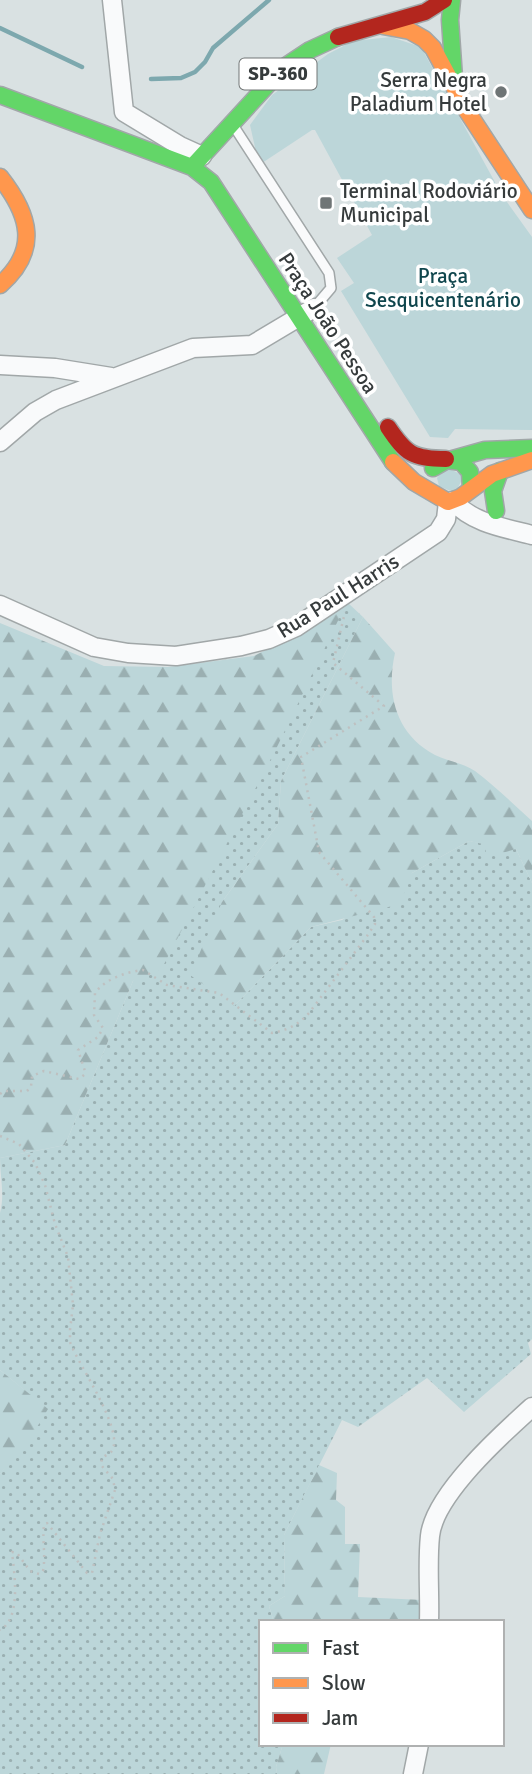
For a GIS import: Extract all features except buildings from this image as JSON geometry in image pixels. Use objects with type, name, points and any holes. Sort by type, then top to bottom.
[{"type":"street","points":[[112,0],[124,113],[113,138]]},
{"type":"street","name":"SP-360","points":[[197,161],[283,68],[310,50],[341,36],[425,12],[444,0]]},
{"type":"street","name":"SP-360","points":[[452,0],[450,20],[455,87]]},
{"type":"street","name":"SP-360","points":[[378,25],[410,32],[424,39],[433,48],[467,111],[532,210]]},
{"type":"street","points":[[0,95],[113,138],[216,164],[226,176]]},
{"type":"street","points":[[124,113],[180,146],[197,161]]},
{"type":"street","name":"Praça João Pessoa","points":[[197,161],[310,310],[397,469],[413,483],[455,496]]},
{"type":"street","points":[[0,177],[16,199],[28,229],[23,257],[8,279],[0,285]]},
{"type":"street","points":[[0,442],[35,412],[56,400],[193,348],[252,345],[310,310]]},
{"type":"street","points":[[0,365],[55,368],[113,377]]},
{"type":"street","name":"Praça João Pessoa","points":[[356,375],[404,452],[425,459],[449,459]]},
{"type":"street","points":[[524,533],[496,511],[431,488],[430,474],[434,467],[449,459],[485,450],[532,449]]},
{"type":"street","points":[[449,459],[465,464],[472,475],[455,496]]},
{"type":"street","points":[[455,496],[500,471],[532,460]]},
{"type":"street","points":[[496,511],[493,491],[500,471]]},
{"type":"street","points":[[455,496],[463,511],[476,519],[524,533]]},
{"type":"street","name":"Rua Paul Harris","points":[[0,605],[94,648],[176,656],[241,646],[269,639],[296,627],[438,532],[455,496]]},
{"type":"street","points":[[429,1620],[430,1535],[434,1519],[444,1500],[495,1440],[532,1407]]},
{"type":"street","points":[[413,1774],[419,1746]]},
{"type":"lane","points":[[232,124],[329,273],[331,288],[310,310]]},
{"type":"path","points":[[0,1094],[4,1091],[27,1091],[31,1087],[32,1076],[44,1071],[79,1079],[84,1075],[78,1050],[97,1037],[103,1028],[94,1015],[94,993],[106,982],[120,975],[143,970],[167,985],[219,993],[272,1033],[285,1031],[298,1024],[309,1013],[367,936],[375,924],[374,917],[319,852],[301,757],[384,706],[333,663],[350,592]]},
{"type":"path","points":[[0,1136],[19,1144],[35,1163],[66,1249],[74,1305],[69,1329],[70,1342],[109,1417],[114,1445],[112,1452],[102,1458],[102,1465],[113,1479],[115,1490],[100,1534],[92,1573],[87,1573],[47,1523],[43,1527],[43,1572],[39,1574],[30,1571],[18,1553],[12,1552],[16,1576],[15,1594],[8,1624],[0,1630]]},
{"type":"green space","name":"Praça Sesquicentenário","points":[[391,37],[421,47],[502,195],[532,237],[532,430],[455,429],[448,438],[430,437],[341,291],[354,283],[337,258],[372,235],[315,130],[259,165],[250,125],[272,95],[328,54],[353,41]]},
{"type":"green space","points":[[446,467],[464,476],[455,493],[439,486],[437,478]]},
{"type":"green space","points":[[347,602],[363,617],[281,781],[278,824],[222,902],[234,1006],[311,927],[342,920],[412,873],[469,841],[516,849],[532,883],[532,1339],[528,1343],[531,1354],[464,1412],[427,1378],[358,1427],[342,1420],[284,1535],[285,1596],[269,1606],[273,1620],[259,1620],[259,1746],[282,1746],[276,1767],[277,1774],[0,1774],[0,1474],[47,1409],[0,1370],[0,1158],[65,1145],[133,981]]},
{"type":"green space","points":[[347,602],[276,749],[161,970],[133,981],[65,1145],[0,1158],[0,623],[104,666],[168,667],[254,656],[297,634]]},
{"type":"green space","points":[[363,617],[395,653],[392,668],[393,697],[402,724],[411,736],[435,755],[475,771],[532,821],[532,883],[516,849],[488,857],[483,844],[469,841],[412,873],[400,904],[311,927],[234,1006],[190,975],[222,902],[278,824],[281,781]]},
{"type":"green space","points":[[0,1370],[48,1409],[31,1437],[0,1474]]},
{"type":"green space","points":[[319,1465],[337,1473],[336,1500],[345,1507],[345,1544],[360,1544],[358,1597],[423,1600],[422,1620],[273,1620],[269,1606],[285,1596],[284,1535]]},
{"type":"green space","points":[[282,1746],[331,1746],[324,1774],[277,1774],[276,1767]]},
{"type":"waterway","points":[[151,79],[181,78],[195,72],[213,48],[269,0]]},
{"type":"waterway","points":[[0,28],[82,67]]},
{"type":"traffic: fast","points":[[452,0],[450,20],[454,78]]},
{"type":"traffic: fast","points":[[0,95],[192,167],[283,68],[310,50],[338,37]]},
{"type":"traffic: fast","points":[[192,167],[211,182],[393,462]]},
{"type":"traffic: fast","points":[[453,459],[485,450],[532,448]]},
{"type":"traffic: fast","points":[[433,468],[447,460],[461,462],[470,472],[471,489]]},
{"type":"traffic: fast","points":[[496,511],[493,491],[500,471]]},
{"type":"traffic: slow","points":[[383,26],[410,31],[433,48],[467,111],[532,210]]},
{"type":"traffic: slow","points":[[0,177],[18,205],[26,232],[21,259],[0,285]]},
{"type":"traffic: slow","points":[[393,462],[414,482],[448,502],[461,497],[492,474],[532,460]]},
{"type":"traffic: jam","points":[[338,37],[425,12],[444,0]]},
{"type":"traffic: jam","points":[[388,427],[411,453],[426,458],[446,459]]},
{"type":"place","name":"Serra Negra Paladium Hotel","points":[[501,92]]},
{"type":"place","name":"Terminal Rodoviário Municipal","points":[[326,203]]}]
